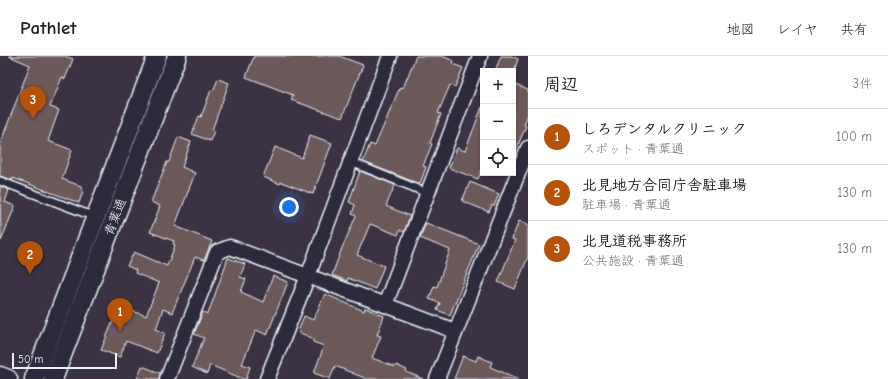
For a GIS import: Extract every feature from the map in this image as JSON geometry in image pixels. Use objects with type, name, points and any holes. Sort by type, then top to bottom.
[{"type":"street","name":"青葉通","points":[[54,379],[158,56]]},
{"type":"street","name":"青葉通","points":[[34,379],[177,56]]},
{"type":"street","points":[[267,379],[308,276],[390,56]]},
{"type":"street","points":[[385,304],[480,56]]},
{"type":"street","points":[[437,379],[528,148]]},
{"type":"street","points":[[167,379],[217,252],[230,247],[455,331]]},
{"type":"street","points":[[0,376],[8,379]]},
{"type":"lane","points":[[351,162],[427,193]]},
{"type":"lane","points":[[0,181],[104,221]]},
{"type":"building","points":[[9,56],[65,56],[73,59],[65,79],[62,77],[50,107],[59,110],[48,141],[72,150],[62,179],[81,186],[83,191],[79,203],[13,178],[13,180],[0,176],[0,144],[30,65]]},
{"type":"building","points":[[254,56],[339,56],[363,65],[342,118],[291,100],[293,95],[246,77]]},
{"type":"building","points":[[416,56],[442,56],[454,61],[453,64],[463,68],[455,87],[450,85],[438,113],[441,114],[430,143],[432,144],[423,166],[426,167],[420,184],[363,162],[370,144],[375,146],[400,87],[403,88]]},
{"type":"building","points":[[501,56],[511,56],[518,59],[515,68],[496,68]]},
{"type":"building","points":[[218,79],[229,83],[212,130],[214,131],[210,141],[192,134],[199,116],[201,117],[211,90],[213,91]]},
{"type":"building","points":[[516,85],[528,90],[528,114],[524,125],[526,126],[516,150]]},
{"type":"building","points":[[480,112],[480,174],[478,179],[449,168],[457,148],[465,151]]},
{"type":"building","points":[[310,135],[332,143],[313,194],[263,177],[275,147],[302,158]]},
{"type":"building","points":[[178,137],[191,142],[182,167],[195,173],[175,226],[212,241],[204,260],[195,257],[172,313],[163,309],[156,329],[165,333],[157,353],[126,341],[120,357],[101,350],[118,309],[122,311],[123,307],[146,316],[159,283],[135,273],[136,270],[127,266],[134,252],[167,266],[175,245],[173,244],[174,241],[150,232],[160,206],[151,202],[167,162],[169,162]]},
{"type":"building","points":[[360,171],[395,185],[386,206],[410,216],[404,232],[400,230],[398,235],[370,224],[357,255],[384,266],[375,289],[348,278],[347,281],[332,275],[356,216],[352,214],[355,205],[349,202]]},
{"type":"building","points":[[470,182],[499,194],[494,206],[492,205],[489,212],[462,201]]},
{"type":"building","points":[[0,186],[9,190],[5,202],[15,206],[1,241]]},
{"type":"building","points":[[519,221],[528,224],[528,257],[515,289],[498,282],[515,240],[512,239]]},
{"type":"building","points":[[426,223],[479,244],[450,315],[437,310],[440,303],[429,299],[434,286],[437,287],[450,250],[420,238]]},
{"type":"building","points":[[228,258],[245,264],[240,277],[246,279],[241,292],[263,302],[273,276],[288,282],[267,335],[256,330],[242,364],[250,367],[246,379],[210,365],[207,374],[192,367],[204,338],[194,334],[203,312],[208,314]]},
{"type":"building","points":[[325,294],[364,311],[365,308],[384,316],[377,335],[381,336],[372,358],[395,367],[396,365],[407,370],[406,372],[423,379],[367,379],[335,366],[330,379],[314,373],[324,346],[313,342],[314,339],[298,332],[304,316],[313,320]]},
{"type":"building","points":[[463,356],[476,361],[478,356],[492,362],[490,367],[519,379],[454,379]]},
{"type":"building","points":[[142,366],[160,373],[159,379],[137,379]]},
{"type":"place","name":"北見道税事務所","points":[[33,119]]},
{"type":"place","name":"北見地方合同庁舎駐車場","points":[[30,274]]},
{"type":"place","name":"しろデンタルクリニック","points":[[120,331]]}]
